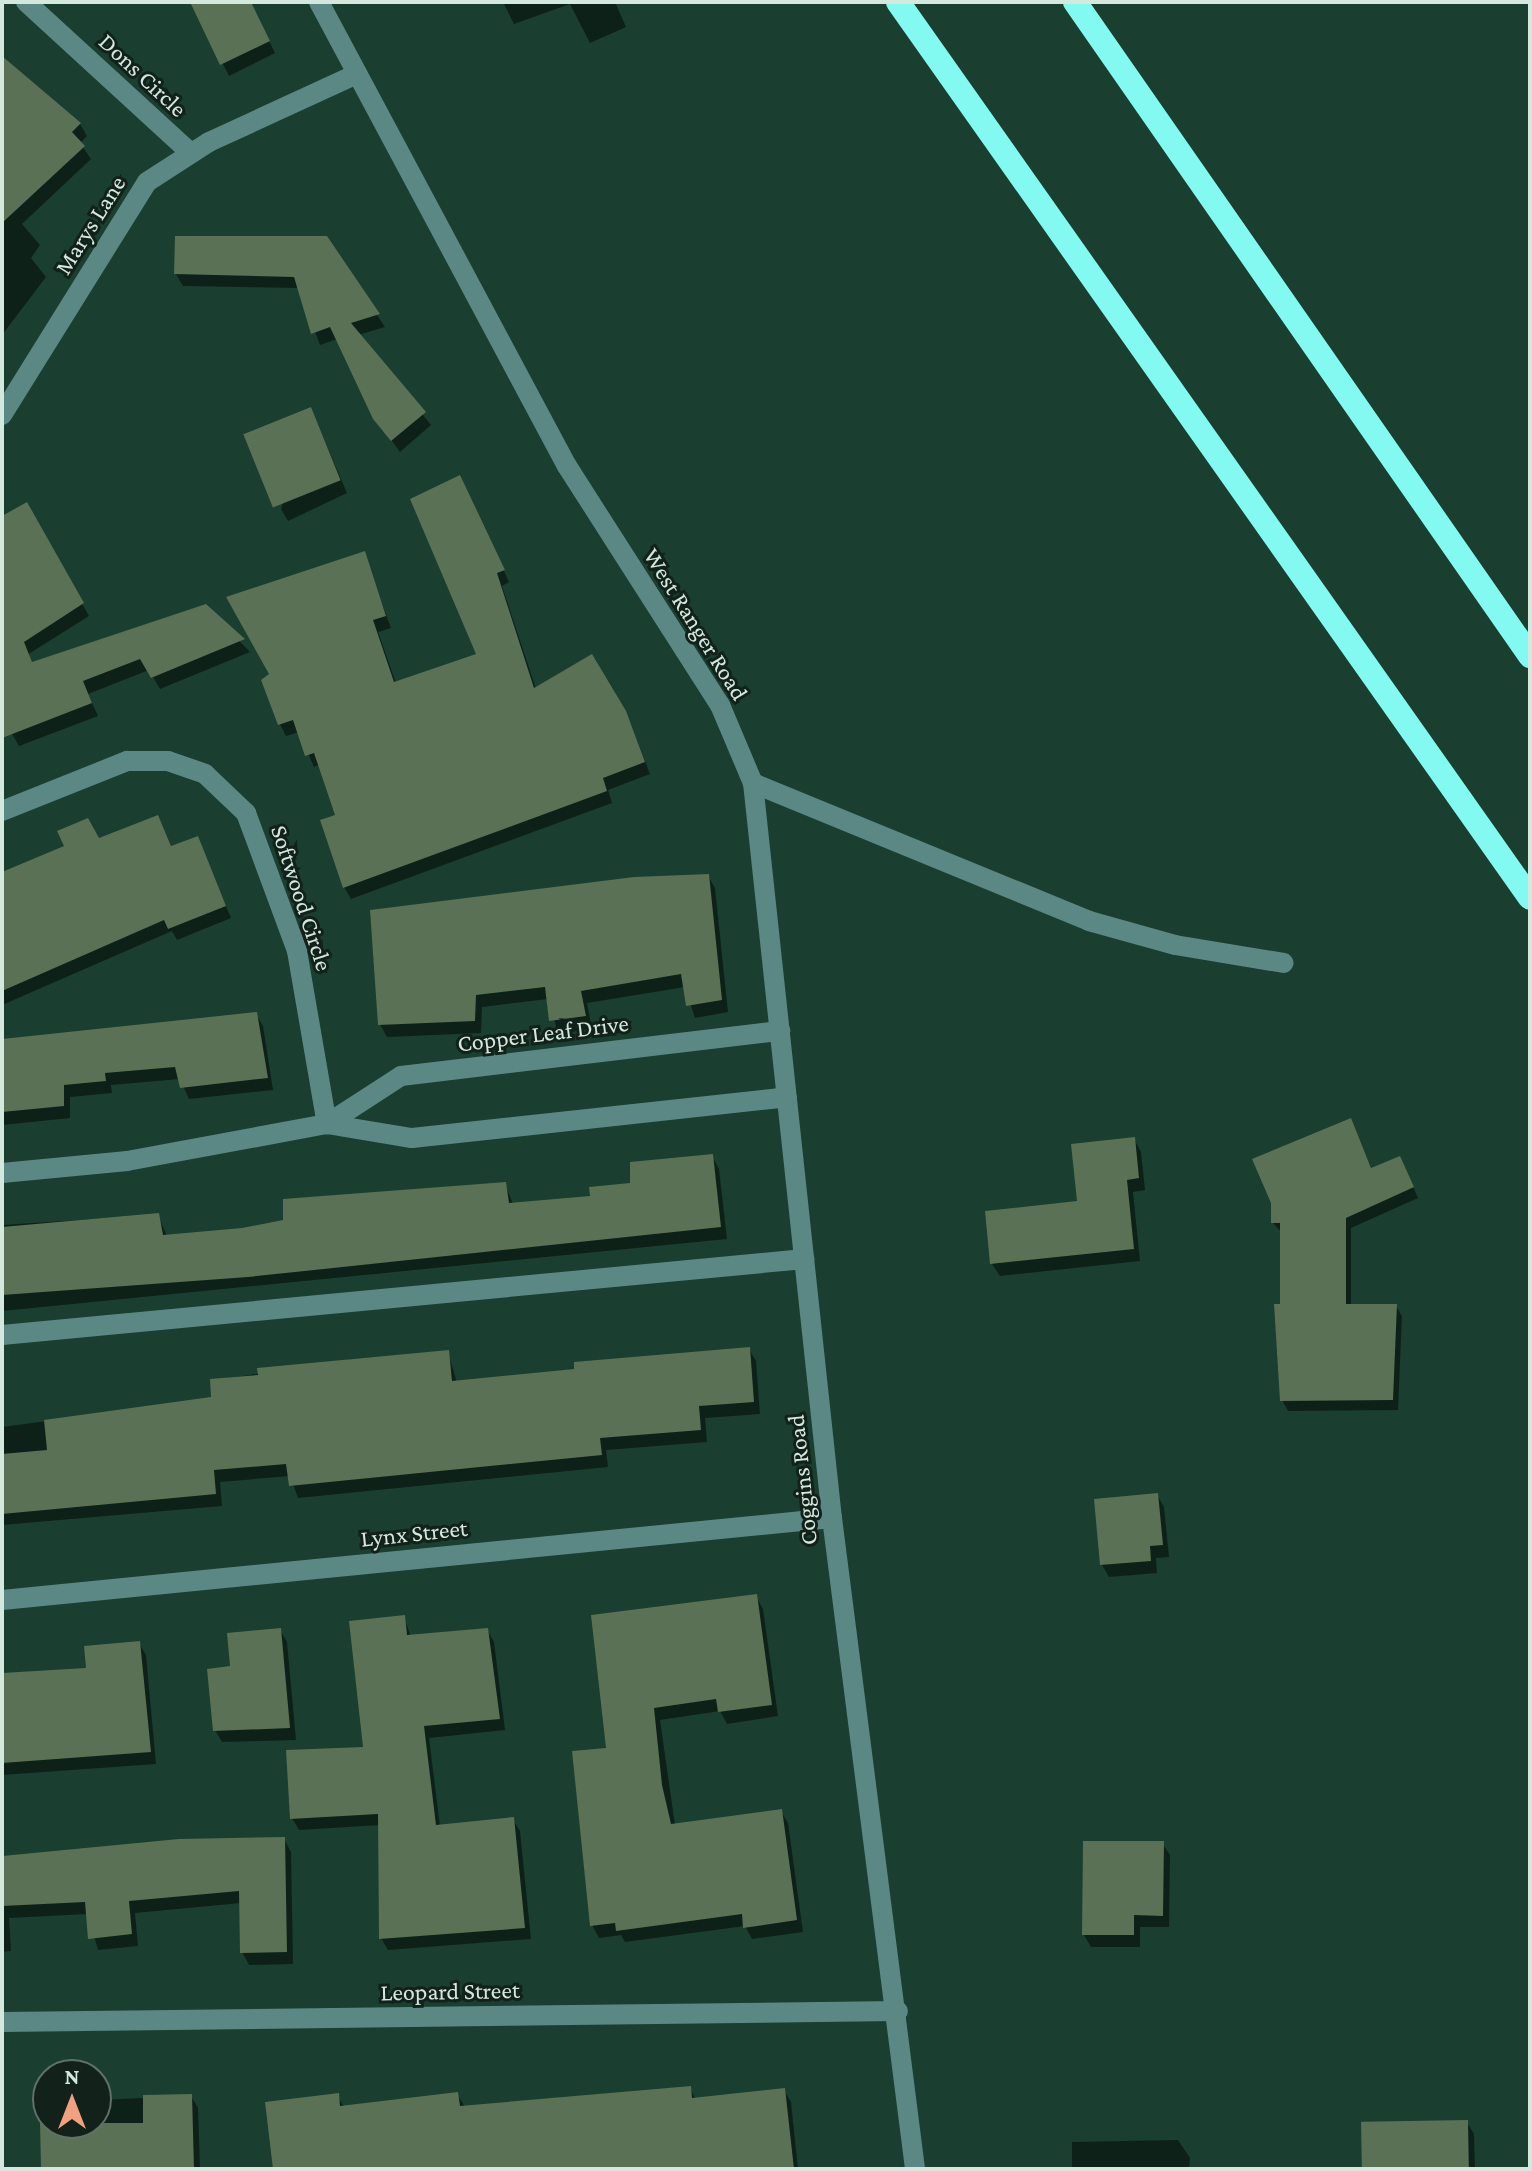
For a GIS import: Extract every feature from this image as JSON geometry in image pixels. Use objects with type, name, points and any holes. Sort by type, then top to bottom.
[{"type":"highway","points":[[898,2],[1530,898]]},
{"type":"highway","points":[[1075,2],[1530,656]]},
{"type":"street","name":"Dons Circle","points":[[26,2],[191,153]]},
{"type":"street","name":"West Ranger Road","points":[[319,2],[567,466],[720,705],[753,783]]},
{"type":"street","name":"Marys Lane","points":[[2,415],[147,182],[191,153],[357,74]]},
{"type":"street","name":"Softwood Circle","points":[[2,811],[127,761],[168,761],[205,774],[246,813],[297,951],[327,1124]]},
{"type":"street","points":[[753,783],[1089,921],[1175,945],[1284,963]]},
{"type":"street","name":"Coggins Road","points":[[753,783],[832,1518],[898,2011],[915,2169]]},
{"type":"street","name":"Copper Leaf Drive","points":[[327,1124],[401,1076],[780,1031]]},
{"type":"street","name":"Copper Leaf Drive","points":[[2,1173],[127,1161],[327,1124],[412,1138],[787,1097]]},
{"type":"street","points":[[2,1335],[804,1259]]},
{"type":"street","name":"Lynx Street","points":[[2,1600],[832,1518]]},
{"type":"street","name":"Leopard Street","points":[[2,2022],[898,2011]]},
{"type":"building","points":[[190,2],[251,2],[270,41],[220,65]]},
{"type":"building","points":[[2,56],[81,123],[72,132],[85,146],[2,223]]},
{"type":"building","points":[[175,236],[327,236],[380,314],[351,323],[426,412],[391,441],[373,419],[330,327],[311,334],[294,277],[174,274]]},
{"type":"building","points":[[311,407],[341,480],[273,508],[243,434]]},
{"type":"building","points":[[460,475],[505,570],[497,573],[534,688],[592,654],[626,711],[645,762],[603,778],[607,791],[343,888],[320,820],[335,815],[314,753],[305,756],[293,720],[278,725],[261,680],[269,674],[226,597],[365,551],[386,616],[373,620],[394,682],[476,654],[410,499]]},
{"type":"building","points":[[27,502],[84,603],[24,642],[32,662],[206,604],[245,639],[151,678],[140,659],[83,681],[92,703],[2,738],[2,516]]},
{"type":"building","points":[[158,815],[171,846],[198,836],[226,906],[168,929],[164,920],[2,991],[2,872],[64,846],[57,831],[88,818],[99,838]]},
{"type":"building","points":[[709,874],[722,1000],[686,1006],[681,974],[581,991],[586,1016],[549,1021],[545,987],[476,995],[475,1021],[378,1025],[370,910],[634,877]]},
{"type":"building","points":[[257,1012],[268,1078],[180,1088],[175,1067],[105,1073],[106,1081],[64,1085],[64,1106],[2,1112],[2,1039]]},
{"type":"building","points":[[1351,1118],[1371,1168],[1400,1156],[1414,1187],[1346,1218],[1346,1304],[1397,1304],[1393,1400],[1280,1401],[1274,1304],[1280,1304],[1280,1223],[1271,1223],[1271,1203],[1252,1159]]},
{"type":"building","points":[[1135,1137],[1139,1178],[1127,1180],[1134,1249],[990,1264],[985,1211],[1077,1201],[1071,1144]]},
{"type":"building","points":[[713,1154],[721,1227],[248,1277],[2,1295],[2,1227],[159,1213],[163,1235],[242,1228],[283,1220],[283,1199],[506,1182],[509,1203],[590,1196],[589,1187],[630,1183],[630,1162]]},
{"type":"building","points":[[750,1347],[754,1402],[699,1406],[701,1430],[600,1438],[602,1455],[289,1486],[286,1464],[214,1470],[216,1494],[2,1514],[2,1454],[47,1450],[44,1420],[211,1397],[210,1379],[258,1375],[257,1368],[449,1350],[452,1381],[574,1369],[574,1362]]},
{"type":"building","points":[[1158,1493],[1163,1545],[1150,1546],[1151,1561],[1100,1565],[1094,1499]]},
{"type":"building","points":[[757,1594],[772,1705],[718,1712],[716,1699],[654,1708],[662,1785],[671,1824],[782,1809],[797,1920],[743,1928],[742,1914],[616,1931],[615,1923],[590,1926],[572,1751],[606,1748],[591,1615]]},
{"type":"building","points":[[405,1615],[407,1635],[488,1628],[500,1719],[424,1726],[436,1825],[514,1817],[525,1928],[379,1939],[378,1814],[290,1819],[286,1750],[363,1747],[349,1621]]},
{"type":"building","points":[[281,1628],[290,1728],[213,1731],[207,1669],[230,1666],[227,1633]]},
{"type":"building","points":[[140,1641],[151,1752],[2,1763],[2,1673],[86,1668],[84,1646]]},
{"type":"building","points":[[285,1837],[287,1952],[240,1953],[239,1891],[129,1901],[132,1934],[88,1939],[85,1902],[2,1906],[2,1856],[179,1839]]},
{"type":"building","points":[[1083,1841],[1164,1841],[1163,1916],[1134,1915],[1134,1935],[1082,1935]]},
{"type":"building","points":[[691,2086],[692,2098],[785,2088],[794,2169],[273,2169],[265,2102],[339,2093],[340,2106],[458,2092],[460,2106]]},
{"type":"building","points":[[192,2094],[194,2169],[41,2169],[40,2139],[112,2139],[112,2123],[143,2123],[143,2095]]},
{"type":"building","points":[[1468,2120],[1469,2168],[1362,2169],[1361,2122]]}]
